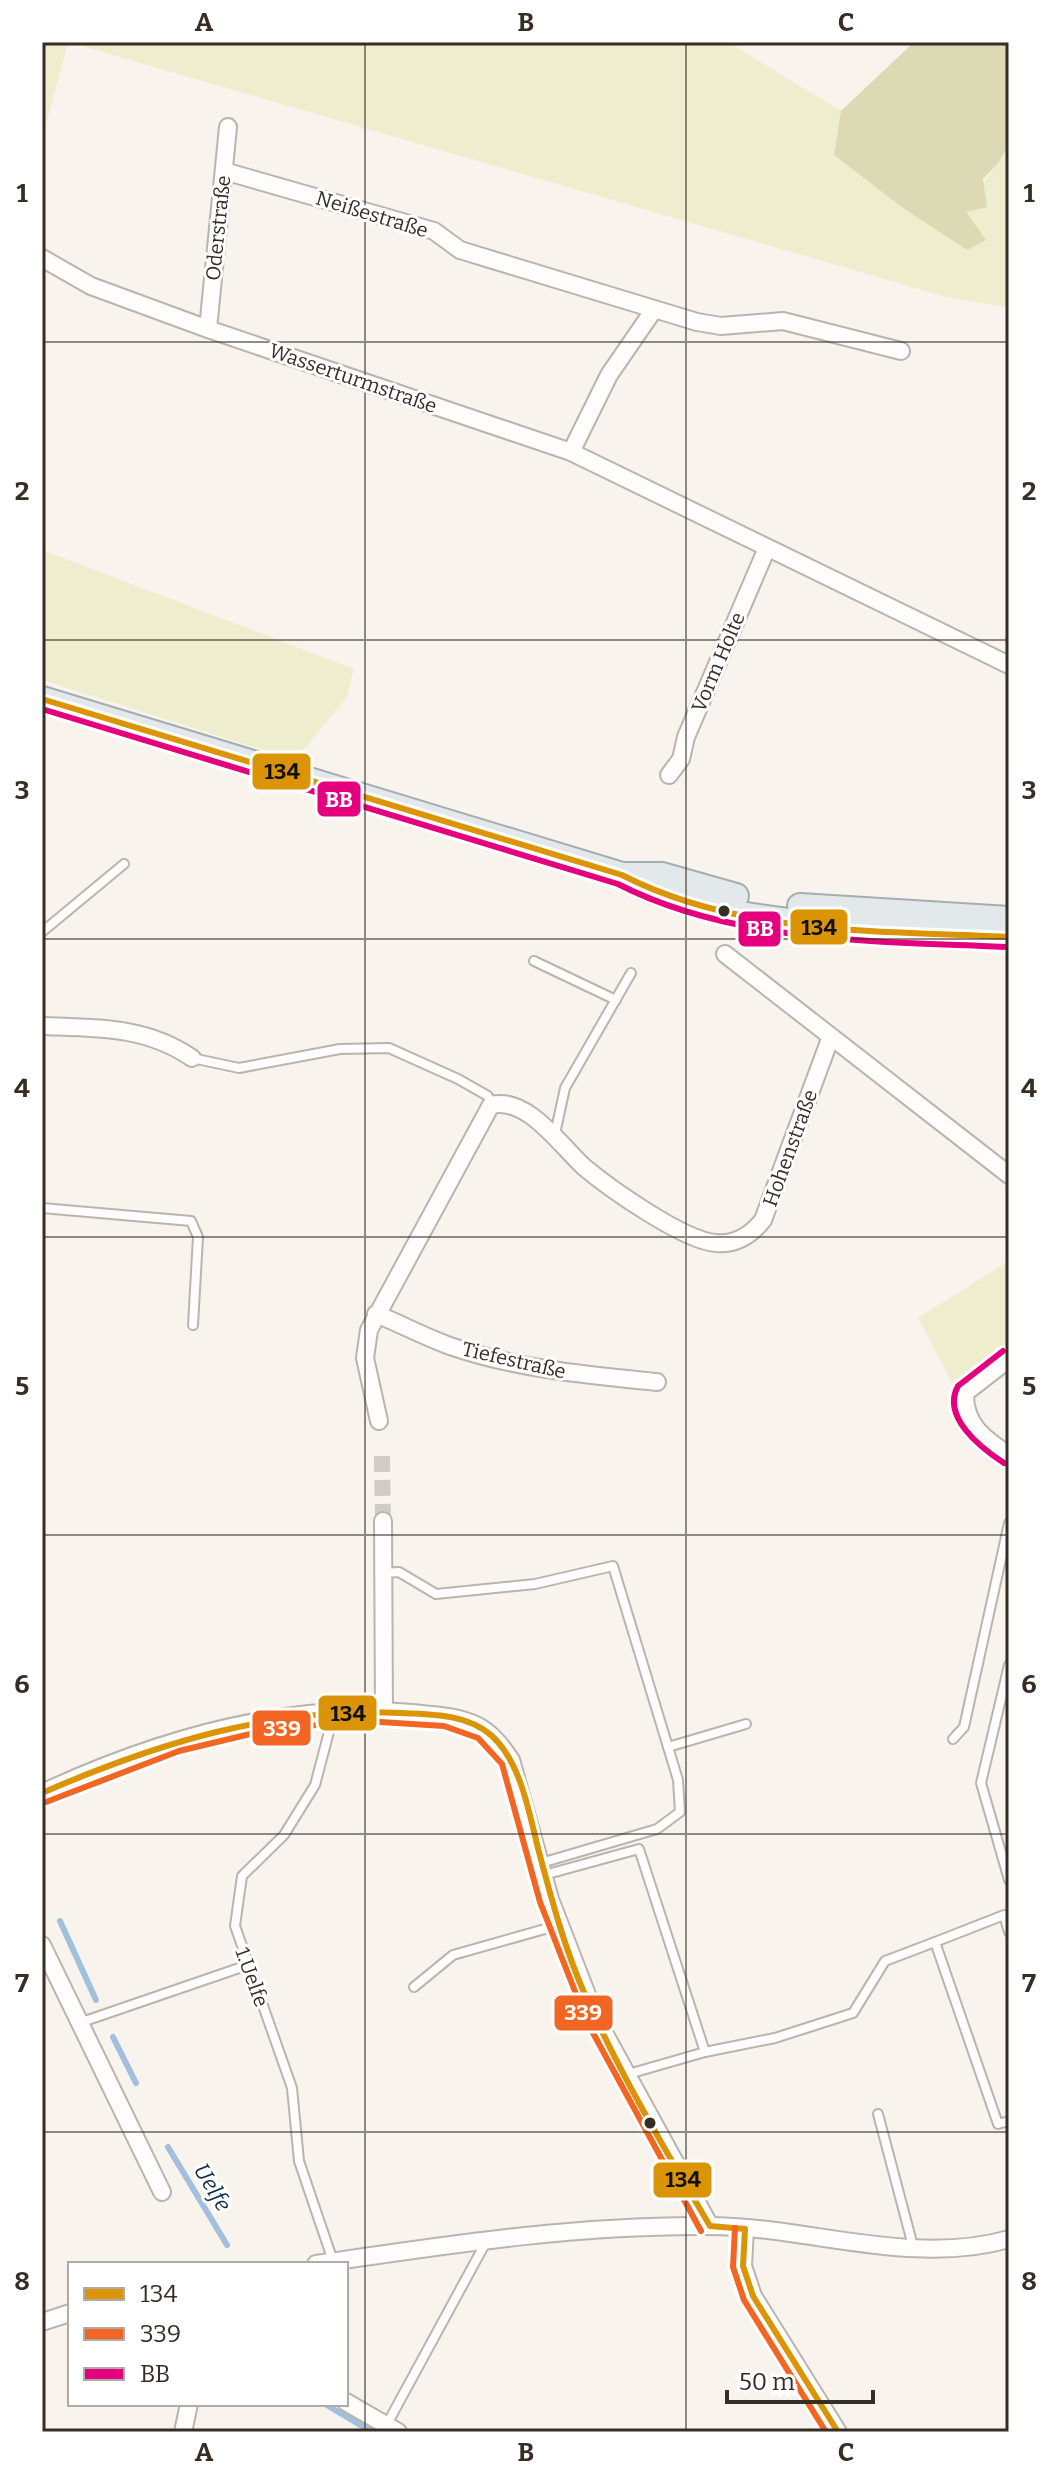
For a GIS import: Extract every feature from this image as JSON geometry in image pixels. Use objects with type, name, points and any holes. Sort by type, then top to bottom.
[{"type":"main road","points":[[42,699],[622,875],[656,894],[770,917],[1009,937]]},
{"type":"main road","points":[[622,875],[662,875],[769,903],[1009,919]]},
{"type":"street","name":"Oderstraße","points":[[208,329],[228,127]]},
{"type":"street","name":"Neißestraße","points":[[224,171],[434,231],[460,250],[653,311],[721,326],[783,321],[901,351]]},
{"type":"street","name":"Wasserturmstraße","points":[[42,258],[91,286],[208,329],[571,452],[1009,665]]},
{"type":"street","points":[[571,452],[609,375],[653,311]]},
{"type":"street","name":"Vorm Holte","points":[[669,775],[681,759],[686,737],[767,548]]},
{"type":"street","points":[[725,954],[830,1039],[1009,1175]]},
{"type":"street","points":[[42,1026],[142,1033],[171,1043],[192,1058]]},
{"type":"street","name":"Hohenstraße","points":[[491,1105],[504,1102],[513,1105],[611,1187],[699,1241],[719,1244],[753,1233],[763,1220],[830,1039]]},
{"type":"street","points":[[379,1421],[365,1358],[376,1314],[491,1105]]},
{"type":"street","name":"Tiefestraße","points":[[376,1314],[449,1345],[509,1362],[572,1374],[657,1382]]},
{"type":"street","points":[[1009,1359],[965,1393],[964,1409],[985,1439],[1009,1455]]},
{"type":"street","points":[[383,1521],[384,1710]]},
{"type":"street","points":[[42,1793],[122,1757],[202,1733],[334,1713],[384,1710],[464,1720],[481,1727],[498,1741],[511,1760],[559,1925],[596,2018],[624,2075],[710,2226]]},
{"type":"street","points":[[42,1945],[162,2192]]},
{"type":"street","points":[[328,2262],[488,2238],[603,2229],[710,2226],[913,2246],[964,2247],[1009,2239]]},
{"type":"street","points":[[745,2229],[743,2266],[753,2296],[838,2432]]},
{"type":"street","points":[[42,2322],[68,2314]]},
{"type":"street","points":[[348,2403],[392,2429]]},
{"type":"street","points":[[183,2432],[189,2406]]},
{"type":"lane","points":[[42,932],[124,864]]},
{"type":"lane","points":[[534,961],[616,1000]]},
{"type":"lane","points":[[555,1138],[565,1088],[631,973]]},
{"type":"lane","points":[[192,1058],[239,1068],[340,1049],[389,1048],[458,1079],[488,1096],[491,1105]]},
{"type":"lane","points":[[42,1208],[191,1221],[198,1237],[193,1325]]},
{"type":"lane","points":[[953,1739],[964,1727],[1009,1523]]},
{"type":"lane","points":[[383,1573],[399,1572],[436,1594],[535,1584],[613,1566],[678,1780],[680,1812],[657,1829],[542,1869]]},
{"type":"lane","points":[[1009,1665],[981,1783],[1009,1880]]},
{"type":"lane","name":"1.Uelfe","points":[[334,1713],[315,1785],[284,1835],[242,1876],[235,1926],[292,2088],[299,2161],[334,2261]]},
{"type":"lane","points":[[668,1747],[746,1724]]},
{"type":"lane","points":[[542,1869],[639,1849],[705,2052]]},
{"type":"lane","points":[[624,2075],[705,2052],[775,2038],[853,2013],[885,1961],[1004,1915],[1009,1932]]},
{"type":"lane","points":[[414,1987],[453,1955],[559,1925]]},
{"type":"lane","points":[[935,1942],[998,2124],[1009,2121]]},
{"type":"lane","points":[[78,2023],[248,1965]]},
{"type":"lane","points":[[878,2114],[913,2246]]},
{"type":"lane","points":[[392,2429],[488,2238]]},
{"type":"green space","points":[[42,42],[68,42],[42,140]]},
{"type":"green space","points":[[68,42],[728,42],[841,111],[834,155],[903,208],[967,250],[965,212],[1009,144],[1009,308],[943,296]]},
{"type":"green space","points":[[914,42],[1009,42],[1009,144],[998,163],[983,179],[987,207],[966,212],[986,240],[967,250],[903,208],[834,155],[841,111]]},
{"type":"green space","points":[[42,550],[354,669],[347,697],[295,760],[42,680]]},
{"type":"green space","points":[[1009,1261],[1009,1344],[952,1382],[918,1318]]},
{"type":"waterway","name":"Uelfe","points":[[60,1921],[96,2000]]},
{"type":"waterway","name":"Uelfe","points":[[113,2037],[136,2083]]},
{"type":"waterway","name":"Uelfe","points":[[168,2147],[227,2245]]},
{"type":"waterway","name":"Uelfe","points":[[328,2406],[372,2432]]},
{"type":"tunnel","points":[[382,1456],[383,1521]]},
{"type":"transit line","name":"134","points":[[42,699],[622,875],[667,895],[714,909],[762,919],[861,931],[1009,937]]},
{"type":"transit line","name":"BB","points":[[42,709],[618,884],[663,904],[710,918],[809,936],[1009,947]]},
{"type":"transit line","name":"BB","points":[[1003,1351],[958,1386],[954,1398],[959,1420],[966,1430],[1004,1463]]},
{"type":"transit line","name":"134","points":[[42,1793],[172,1744],[261,1722],[307,1716],[353,1713],[436,1715],[472,1723],[492,1736],[511,1761],[517,1775],[565,1943],[614,2056],[710,2226],[745,2229],[743,2266],[753,2296],[838,2432]]},
{"type":"transit line","name":"339","points":[[46,1802],[179,1751],[271,1729],[364,1721],[444,1726],[478,1738],[502,1764],[540,1902],[587,2022],[701,2231]]},
{"type":"transit line","name":"339","points":[[735,2228],[733,2267],[744,2300],[826,2432]]}]
